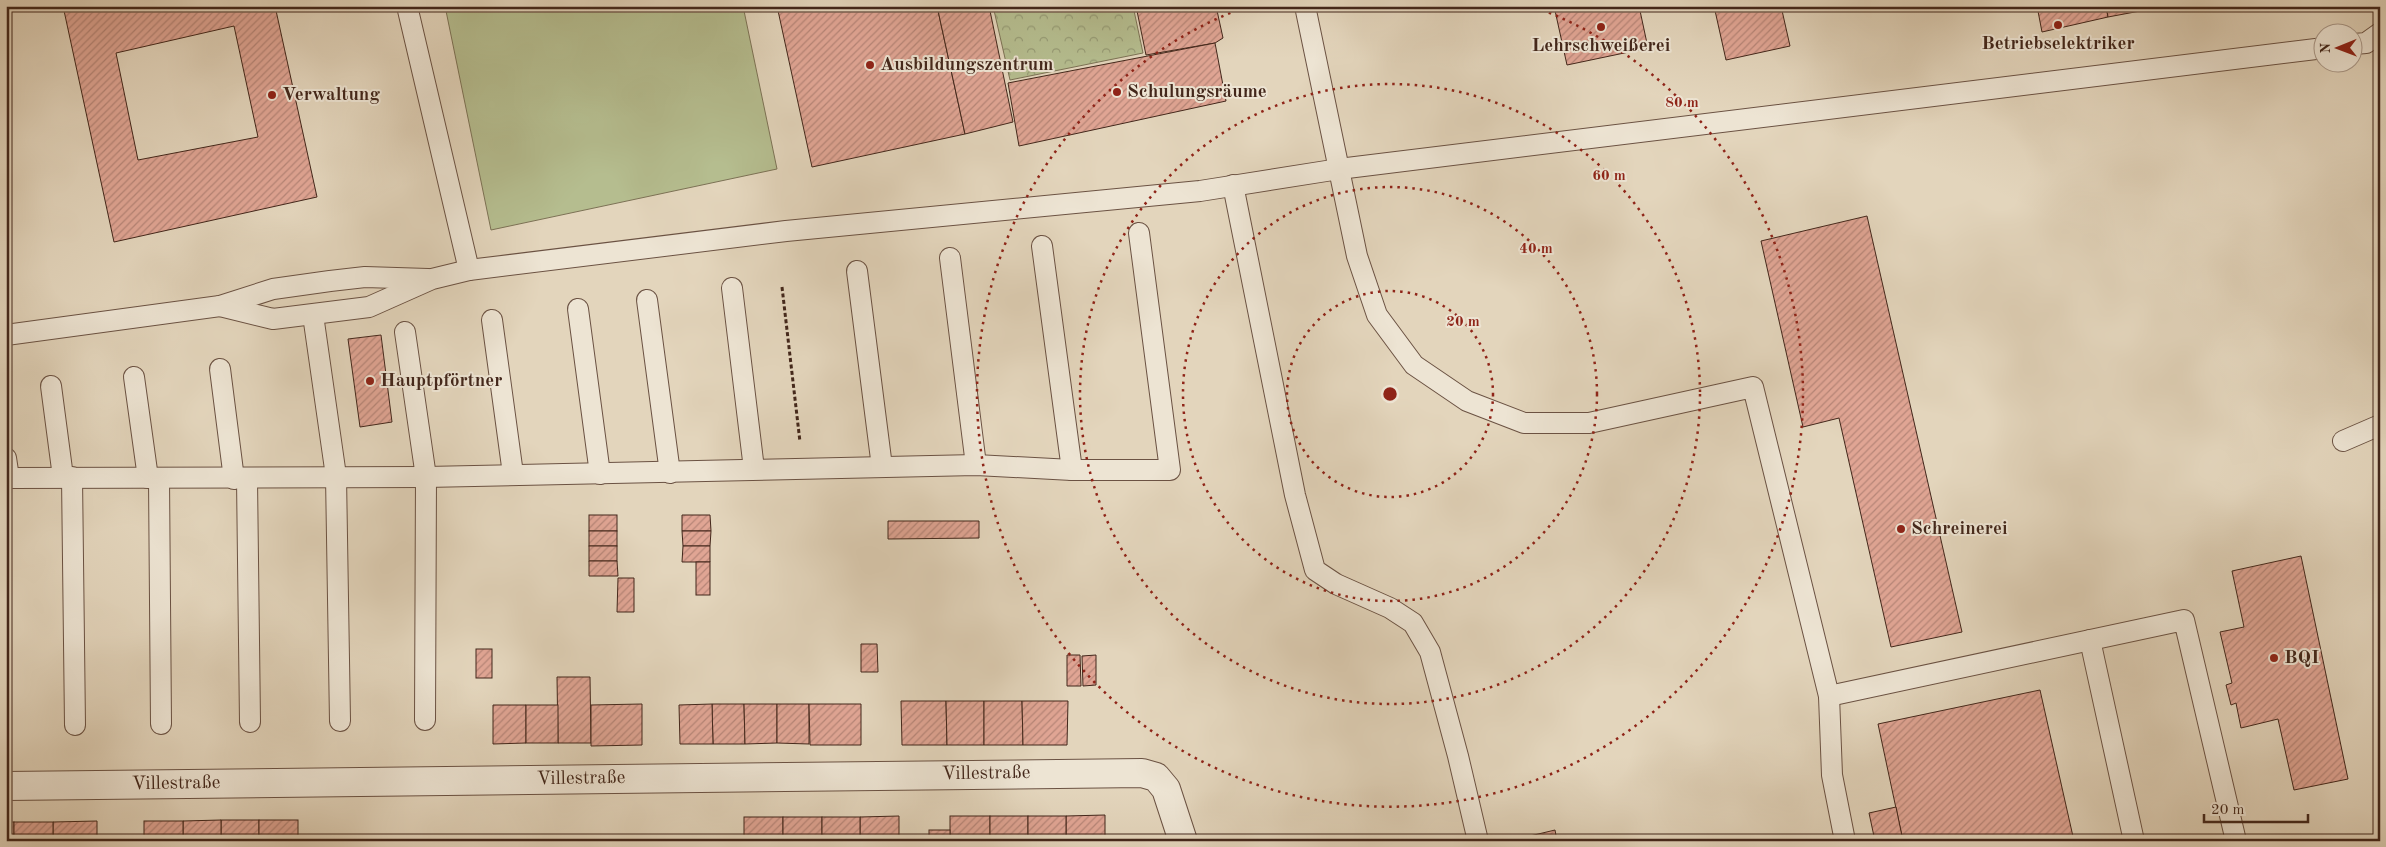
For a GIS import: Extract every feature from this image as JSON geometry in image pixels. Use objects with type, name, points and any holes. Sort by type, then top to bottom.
[{"type":"street","name":"Villestraße","points":[[6,786],[1142,773],[1156,778],[1166,788],[1183,841]]},
{"type":"lane","points":[[407,6],[468,270]]},
{"type":"lane","points":[[1305,6],[1357,256],[1377,315],[1414,366],[1466,400],[1524,423],[1589,424],[1753,387],[1829,696],[1832,775],[1845,841]]},
{"type":"lane","points":[[2364,43],[2380,33]]},
{"type":"lane","points":[[220,306],[273,319],[369,307],[432,279],[468,270],[786,231],[1200,191],[1339,169],[2314,49]]},
{"type":"lane","points":[[1233,185],[1295,496],[1315,570],[1336,584],[1390,608],[1413,623],[1430,652],[1458,756],[1478,841]]},
{"type":"lane","points":[[6,458],[8,478],[241,479],[336,476],[426,477],[976,465],[1072,470],[1170,470],[1139,233]]},
{"type":"lane","points":[[1042,246],[1072,470]]},
{"type":"lane","points":[[950,258],[976,465]]},
{"type":"lane","points":[[857,271],[882,467]]},
{"type":"lane","points":[[6,334],[220,306],[273,289],[365,276],[432,279]]},
{"type":"lane","points":[[732,288],[754,469]]},
{"type":"lane","points":[[647,300],[670,473]]},
{"type":"lane","points":[[578,309],[600,474]]},
{"type":"lane","points":[[313,314],[336,476],[340,721]]},
{"type":"lane","points":[[492,320],[514,474]]},
{"type":"lane","points":[[405,332],[426,477],[425,720]]},
{"type":"lane","points":[[220,369],[241,479],[250,722]]},
{"type":"lane","points":[[134,377],[154,478],[161,724]]},
{"type":"lane","points":[[52,386],[67,477],[75,725]]},
{"type":"lane","points":[[2343,441],[2380,425]]},
{"type":"lane","points":[[1829,696],[2184,620],[2236,841]]},
{"type":"lane","points":[[2090,640],[2134,841]]},
{"type":"path","points":[[782,287],[804,470]]},
{"type":"green space","points":[[445,6],[743,6],[777,169],[491,230]]},
{"type":"green space","points":[[993,6],[1133,6],[1143,53],[1010,80]]},
{"type":"building","name":"Verwaltung","points":[[63,6],[275,6],[317,197],[114,242]],"holes":[[[234,26],[258,137],[138,160],[116,53]]]},
{"type":"building","name":"Ausbildungszentrum","points":[[777,6],[937,6],[965,134],[812,167]]},
{"type":"building","points":[[937,6],[989,6],[1013,122],[965,134]]},
{"type":"building","points":[[1136,6],[1216,6],[1223,38],[1215,43],[1146,55]]},
{"type":"building","name":"Lehrschweißerei","points":[[1554,6],[1639,6],[1648,48],[1567,65]]},
{"type":"building","points":[[1714,6],[1781,6],[1790,46],[1726,60]]},
{"type":"building","name":"Betriebselektriker","points":[[2037,6],[2106,6],[2108,17],[2042,32]]},
{"type":"building","points":[[2106,6],[2167,6],[2108,17]]},
{"type":"building","name":"Schulungsräume","points":[[1215,43],[1226,101],[1019,146],[1008,83]]},
{"type":"building","name":"Schreinerei","points":[[1867,216],[1962,632],[1891,647],[1839,418],[1803,427],[1761,241]]},
{"type":"building","name":"Hauptpförtner","points":[[381,335],[392,422],[360,427],[348,339]]},
{"type":"building","points":[[589,515],[617,515],[617,531],[589,531]]},
{"type":"building","points":[[682,515],[710,515],[711,531],[682,531]]},
{"type":"building","points":[[888,521],[979,521],[979,538],[888,539]]},
{"type":"building","points":[[589,531],[617,531],[617,546],[589,546]]},
{"type":"building","points":[[682,531],[711,531],[710,546],[683,546]]},
{"type":"building","points":[[589,546],[617,546],[617,561],[589,561]]},
{"type":"building","points":[[683,546],[710,546],[710,562],[682,562]]},
{"type":"building","name":"BQI","points":[[2301,556],[2348,779],[2294,790],[2278,719],[2241,728],[2236,703],[2231,705],[2226,685],[2232,683],[2220,632],[2244,627],[2232,571]]},
{"type":"building","points":[[589,561],[617,561],[618,576],[589,576]]},
{"type":"building","points":[[696,562],[710,562],[710,595],[696,595]]},
{"type":"building","points":[[618,578],[634,578],[634,612],[617,612]]},
{"type":"building","points":[[861,644],[877,644],[878,672],[861,672]]},
{"type":"building","points":[[476,649],[492,649],[492,678],[476,678]]},
{"type":"building","points":[[1067,655],[1080,655],[1081,686],[1067,686]]},
{"type":"building","points":[[1096,655],[1096,685],[1083,686],[1082,656]]},
{"type":"building","points":[[557,677],[590,677],[591,743],[558,743]]},
{"type":"building","points":[[2040,690],[2074,841],[1903,841],[1878,724]]},
{"type":"building","points":[[901,701],[946,701],[947,745],[902,745]]},
{"type":"building","points":[[946,701],[984,701],[984,745],[947,745]]},
{"type":"building","points":[[984,701],[1022,701],[1023,745],[984,745]]},
{"type":"building","points":[[1022,701],[1068,701],[1067,745],[1023,745]]},
{"type":"building","points":[[642,704],[642,745],[591,746],[591,705]]},
{"type":"building","points":[[712,704],[744,704],[745,744],[713,744]]},
{"type":"building","points":[[712,704],[713,744],[680,744],[679,705]]},
{"type":"building","points":[[744,704],[777,704],[777,743],[745,744]]},
{"type":"building","points":[[777,704],[809,704],[809,744],[777,743]]},
{"type":"building","points":[[809,704],[861,704],[861,745],[810,745]]},
{"type":"building","points":[[493,705],[526,705],[526,743],[493,744]]},
{"type":"building","points":[[526,705],[558,705],[558,743],[526,743]]},
{"type":"building","points":[[1896,807],[1903,841],[1875,841],[1869,813]]},
{"type":"building","points":[[1105,815],[1105,841],[1066,841],[1066,816]]},
{"type":"building","points":[[899,816],[899,841],[860,841],[860,817]]},
{"type":"building","points":[[950,816],[990,816],[990,841],[950,841]]},
{"type":"building","points":[[990,816],[1028,816],[1028,841],[990,841]]},
{"type":"building","points":[[1028,816],[1066,816],[1066,841],[1028,841]]},
{"type":"building","points":[[744,817],[783,817],[783,841],[744,841]]},
{"type":"building","points":[[783,817],[822,817],[822,841],[783,841]]},
{"type":"building","points":[[822,817],[860,817],[860,841],[822,841]]},
{"type":"building","points":[[221,820],[259,820],[259,841],[221,841]]},
{"type":"building","points":[[221,820],[221,841],[183,841],[183,821]]},
{"type":"building","points":[[259,820],[298,820],[298,841],[259,841]]},
{"type":"building","points":[[97,821],[97,841],[53,841],[53,822]]},
{"type":"building","points":[[144,821],[183,821],[183,841],[144,841]]},
{"type":"building","points":[[6,822],[14,822],[14,841],[6,841]]},
{"type":"building","points":[[14,822],[53,822],[53,841],[14,841]]},
{"type":"building","points":[[929,830],[950,830],[950,841],[929,841]]},
{"type":"building","points":[[1555,830],[1557,841],[1509,841]]},
{"type":"place","name":"Betriebselektriker","points":[[2058,25]]},
{"type":"place","name":"Lehrschweißerei","points":[[1601,27]]},
{"type":"place","name":"Ausbildungszentrum","points":[[870,65]]},
{"type":"place","name":"Schulungsräume","points":[[1117,92]]},
{"type":"place","name":"Verwaltung","points":[[272,95]]},
{"type":"place","name":"Hauptpförtner","points":[[370,381]]},
{"type":"place","name":"Schreinerei","points":[[1901,529]]},
{"type":"place","name":"BQI","points":[[2274,658]]}]
